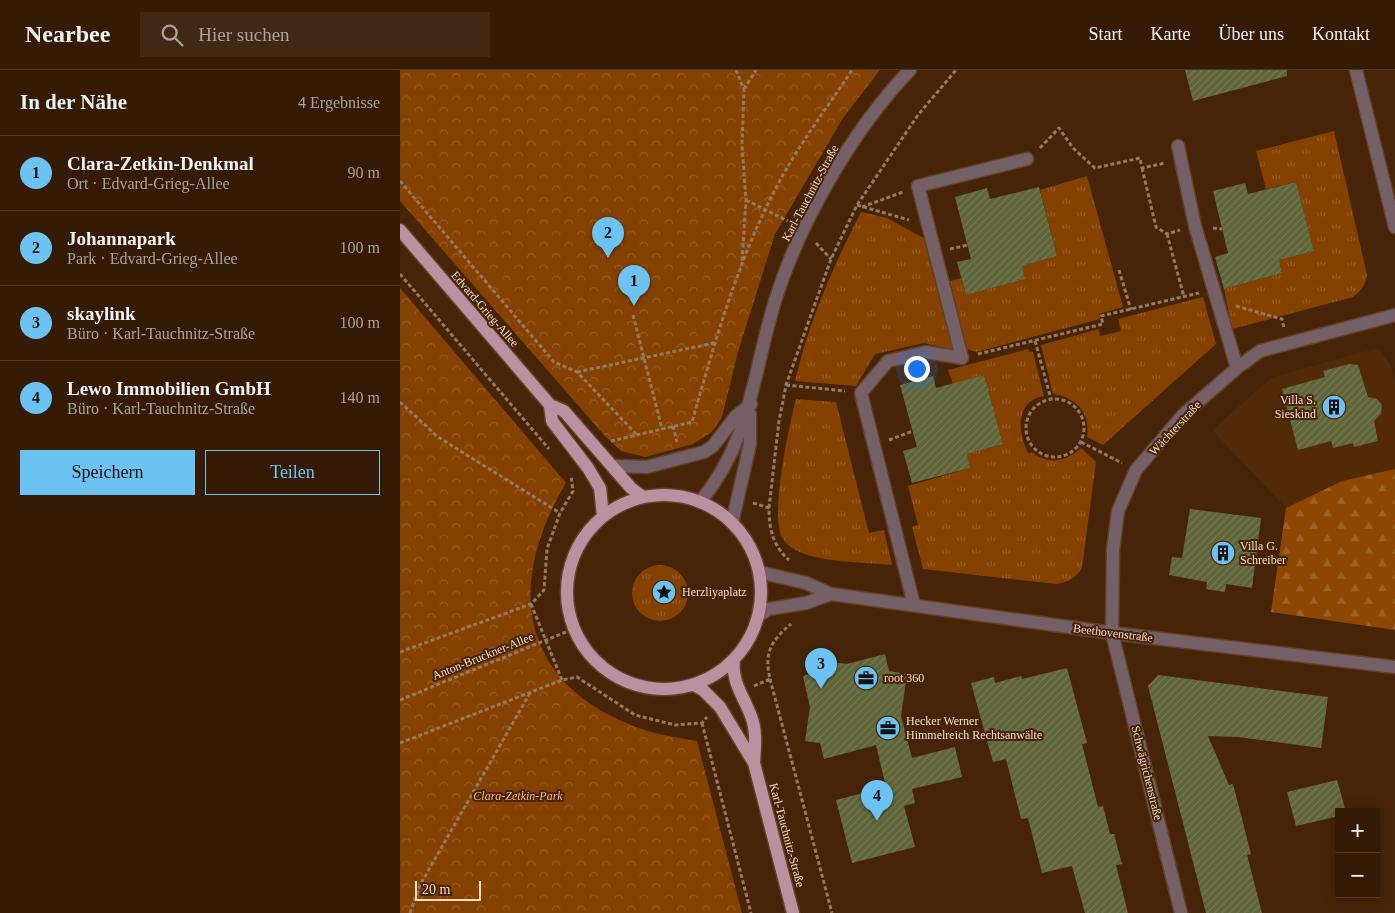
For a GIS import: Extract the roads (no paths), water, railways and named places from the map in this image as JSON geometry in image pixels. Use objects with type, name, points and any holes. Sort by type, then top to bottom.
[{"type":"main road","name":"Edvard-Grieg-Allee","points":[[400,230],[550,405],[564,412],[615,466],[631,488],[643,497]]},
{"type":"main road","name":"Edvard-Grieg-Allee","points":[[550,405],[552,421],[588,468],[600,488],[603,516]]},
{"type":"main road","points":[[662,495],[700,502],[717,510],[732,522],[754,554],[759,572],[761,591],[758,616],[746,645],[734,660],[719,672],[694,684],[665,690],[627,683],[610,674],[595,662],[583,648],[573,629],[568,612],[566,593],[568,574],[573,556],[582,539],[603,516],[625,503],[643,497],[662,495]]},
{"type":"main road","name":"Karl-Tauchnitz-Straße","points":[[734,660],[732,673],[752,718],[755,739],[754,763]]},
{"type":"main road","name":"Karl-Tauchnitz-Straße","points":[[694,684],[720,706],[754,763],[793,913]]},
{"type":"street","name":"Karl-Tauchnitz-Straße","points":[[700,502],[728,462],[751,404],[775,303],[804,229],[852,144],[893,87],[910,70]]},
{"type":"street","points":[[1356,70],[1395,227]]},
{"type":"street","points":[[1179,153],[1195,226],[1237,368]]},
{"type":"street","points":[[914,605],[861,393],[888,361],[926,352],[962,358],[918,186],[1028,158]]},
{"type":"street","name":"Wächterstraße","points":[[1112,633],[1113,550],[1118,511],[1136,470],[1183,415],[1237,368],[1260,351],[1395,314]]},
{"type":"street","name":"Karl-Tauchnitz-Straße","points":[[732,522],[750,444],[751,404]]},
{"type":"street","points":[[615,466],[648,467],[704,452],[713,446],[736,416],[751,404]]},
{"type":"street","name":"Beethovenstraße","points":[[759,572],[806,583],[831,594],[1112,633],[1395,667]]},
{"type":"street","name":"Beethovenstraße","points":[[758,616],[769,609],[806,603],[831,594]]},
{"type":"street","name":"Schwägrichenstraße","points":[[1112,633],[1181,913]]},
{"type":"place","name":"Johannapark","points":[[608,258]]},
{"type":"place","name":"Clara-Zetkin-Denkmal","points":[[634,306]]},
{"type":"place","name":"Villa S. Sieskind","points":[[1334,407]]},
{"type":"place","name":"Villa G. Schreiber","points":[[1223,553]]},
{"type":"place","name":"Herzliyaplatz","points":[[664,592]]},
{"type":"place","name":"root 360","points":[[866,678]]},
{"type":"place","name":"skaylink","points":[[821,689]]},
{"type":"place","name":"Hecker Werner Himmelreich Rechtsanwälte","points":[[888,728]]},
{"type":"place","name":"Lewo Immobilien GmbH","points":[[877,821]]},
{"type":"park label","name":"Clara-Zetkin-Park","points":[[518,796]]}]
